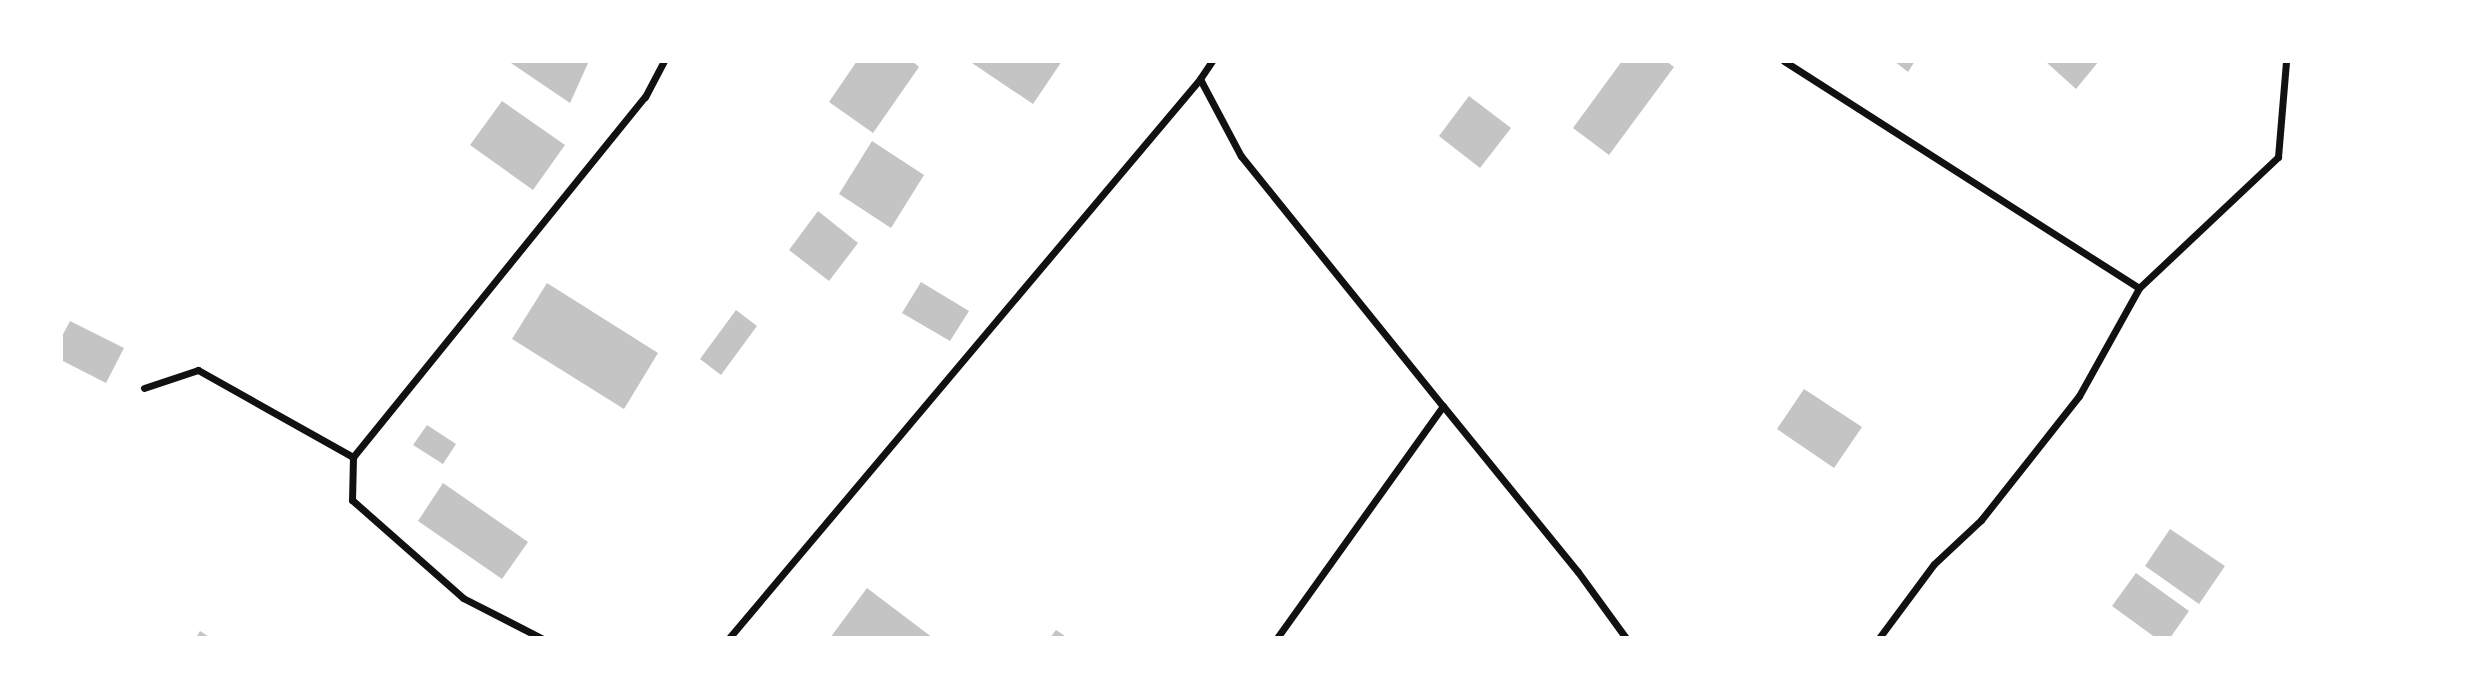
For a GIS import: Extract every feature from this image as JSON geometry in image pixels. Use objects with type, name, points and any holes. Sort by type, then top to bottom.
[{"type":"street","points":[[541,638],[463,598],[352,500],[353,457],[645,97],[664,61]]},
{"type":"street","points":[[729,638],[1200,79],[1212,61]]},
{"type":"street","points":[[1784,61],[2139,288]]},
{"type":"street","points":[[1879,638],[1934,564],[1981,520],[2079,396],[2139,288],[2278,157],[2286,61]]},
{"type":"street","points":[[1200,79],[1241,156],[1578,572],[1626,638]]},
{"type":"street","points":[[144,388],[198,370],[353,457]]},
{"type":"street","points":[[1277,638],[1443,406]]},
{"type":"building","points":[[508,61],[589,61],[570,103]]},
{"type":"building","points":[[857,61],[912,61],[919,67],[873,133],[829,102]]},
{"type":"building","points":[[969,61],[1062,61],[1033,104]]},
{"type":"building","points":[[1622,61],[1666,61],[1674,67],[1609,155],[1573,128]]},
{"type":"building","points":[[1894,61],[1915,61],[1908,72]]},
{"type":"building","points":[[2045,61],[2099,61],[2076,89]]},
{"type":"building","points":[[1469,96],[1511,128],[1480,168],[1439,136]]},
{"type":"building","points":[[502,101],[565,145],[533,190],[470,145]]},
{"type":"building","points":[[872,141],[924,175],[891,228],[839,194]]},
{"type":"building","points":[[818,211],[858,243],[829,281],[789,250]]},
{"type":"building","points":[[921,282],[969,311],[950,341],[902,313]]},
{"type":"building","points":[[547,283],[658,353],[624,409],[512,339]]},
{"type":"building","points":[[736,310],[757,326],[721,375],[700,359]]},
{"type":"building","points":[[70,321],[124,348],[106,383],[61,360],[61,338]]},
{"type":"building","points":[[1804,389],[1862,427],[1834,468],[1777,429]]},
{"type":"building","points":[[427,425],[456,444],[443,464],[413,445]]},
{"type":"building","points":[[443,483],[528,542],[502,579],[418,521]]},
{"type":"building","points":[[2170,529],[2225,566],[2199,604],[2145,566]]},
{"type":"building","points":[[2136,573],[2189,611],[2170,638],[2156,638],[2112,606]]},
{"type":"building","points":[[867,588],[933,638],[830,638]]},
{"type":"building","points":[[1056,630],[1068,638],[1050,638]]},
{"type":"building","points":[[200,631],[211,638],[196,638]]}]
